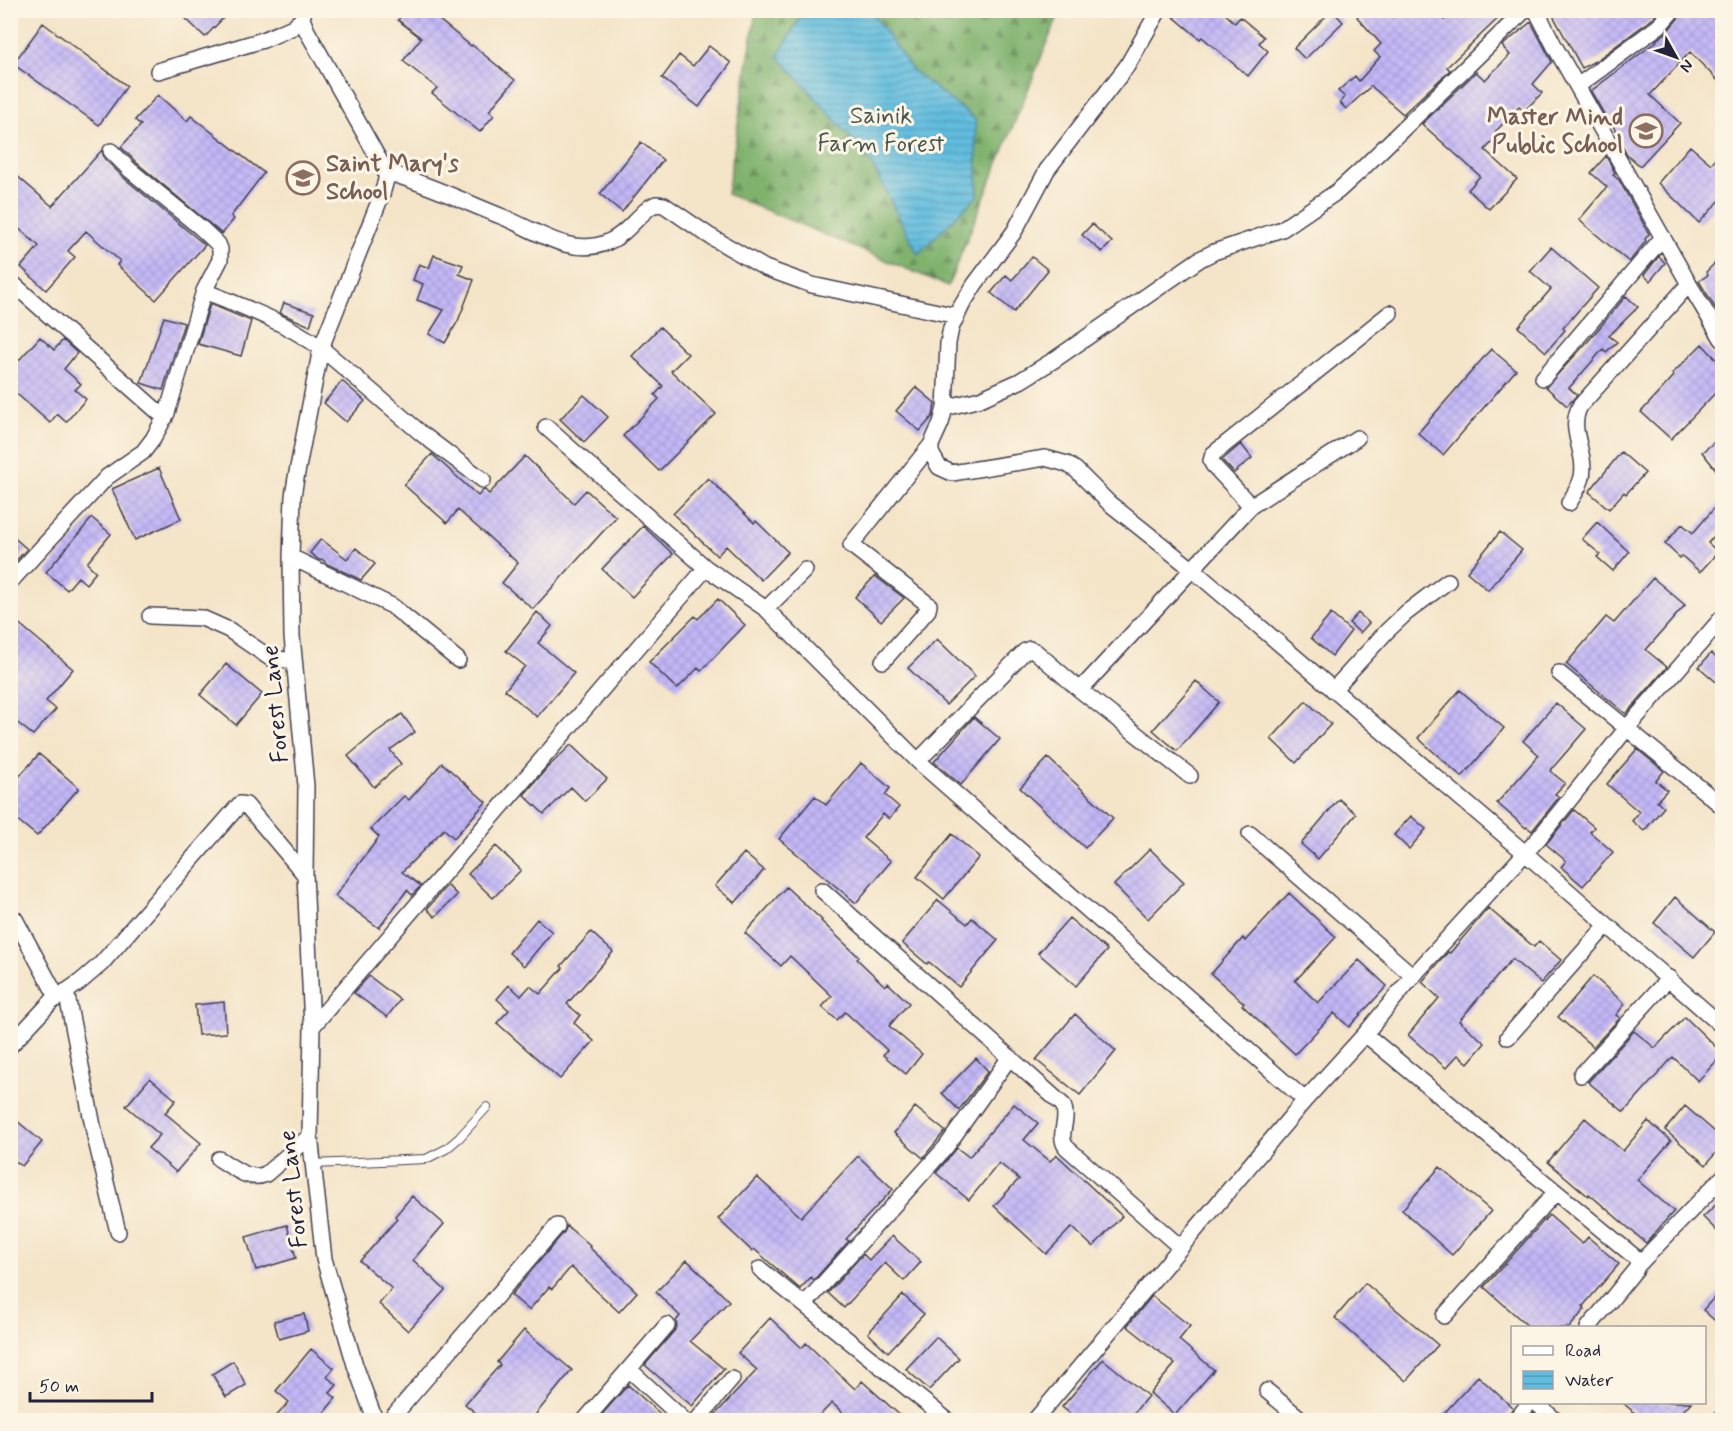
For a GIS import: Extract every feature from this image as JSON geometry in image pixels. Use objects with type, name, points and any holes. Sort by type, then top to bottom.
[{"type":"street","points":[[883,660],[928,610],[929,605],[851,545],[931,445],[945,408],[948,343],[951,328],[962,305],[1014,232],[1047,170],[1127,66],[1159,10]]},
{"type":"street","points":[[945,408],[980,399],[1020,381],[1200,260],[1214,252],[1272,234],[1290,224],[1350,181],[1525,10]]},
{"type":"street","points":[[1536,10],[1689,284],[1721,332]]},
{"type":"street","points":[[1583,82],[1659,27],[1673,10]]},
{"type":"street","points":[[302,13],[307,31],[386,172],[507,219],[546,238],[579,246],[591,247],[608,243],[650,207],[656,204],[664,205],[708,236],[765,268],[812,285],[957,316]]},
{"type":"street","points":[[158,71],[263,40],[293,27],[302,13]]},
{"type":"street","points":[[10,582],[107,477],[143,452],[153,440],[165,418],[204,291],[220,260],[218,244],[130,170],[111,151]]},
{"type":"street","name":"Forest Lane","points":[[375,1420],[355,1365],[324,1259],[310,1136],[312,1027],[305,875],[306,786],[294,661],[291,557],[296,478],[321,348],[382,194],[386,172]]},
{"type":"street","points":[[1543,378],[1663,237]]},
{"type":"street","points":[[10,281],[165,418]]},
{"type":"street","points":[[1569,503],[1582,477],[1583,466],[1574,422],[1580,406],[1689,284]]},
{"type":"street","points":[[204,291],[275,320],[307,337],[422,434],[483,480]]},
{"type":"street","points":[[1251,506],[1213,465],[1211,460],[1213,454],[1390,314]]},
{"type":"street","points":[[546,427],[706,568],[766,609],[918,761],[1305,1100]]},
{"type":"street","points":[[1080,690],[1251,506],[1357,438]]},
{"type":"street","points":[[931,445],[931,453],[939,467],[952,473],[1045,458],[1067,464],[1076,470],[1116,509],[1192,569],[1525,853],[1722,1026]]},
{"type":"street","points":[[291,557],[392,606],[458,660]]},
{"type":"street","points":[[312,1027],[706,568]]},
{"type":"street","points":[[766,609],[806,570]]},
{"type":"street","points":[[1333,690],[1400,618],[1448,581]]},
{"type":"street","points":[[150,616],[202,618],[229,630],[270,658],[294,661]]},
{"type":"street","points":[[1035,1420],[1305,1100],[1365,1034],[1413,976],[1538,839],[1627,728],[1722,618]]},
{"type":"street","points":[[918,761],[1028,650],[1035,651],[1080,690],[1190,776]]},
{"type":"street","points":[[1559,673],[1722,806]]},
{"type":"street","points":[[10,1046],[62,994],[88,976],[114,949],[240,804],[246,805],[305,875]]},
{"type":"street","points":[[1250,834],[1413,976]]},
{"type":"street","points":[[822,890],[1063,1105],[1066,1116],[1062,1139],[1066,1147],[1180,1247]]},
{"type":"street","points":[[15,919],[62,994],[118,1232]]},
{"type":"street","points":[[1508,1037],[1607,925]]},
{"type":"street","points":[[1581,1075],[1669,978]]},
{"type":"street","points":[[1365,1034],[1636,1258],[1638,1265]]},
{"type":"street","points":[[805,1304],[946,1147],[1010,1057]]},
{"type":"street","points":[[219,1159],[246,1175],[259,1177],[266,1174],[310,1136]]},
{"type":"street","points":[[1590,1326],[1638,1265],[1722,1178]]},
{"type":"street","points":[[1444,1316],[1556,1192]]},
{"type":"street","points":[[390,1420],[556,1226]]},
{"type":"street","points":[[760,1269],[947,1420]]},
{"type":"street","points":[[585,1420],[667,1325]]},
{"type":"street","points":[[630,1370],[684,1420]]},
{"type":"street","points":[[697,1420],[732,1379]]},
{"type":"street","points":[[1267,1391],[1302,1420]]},
{"type":"street","points":[[1516,1420],[1528,1404]]},
{"type":"street","points":[[1537,1404],[1555,1420]]},
{"type":"lane","points":[[313,1164],[426,1159],[446,1149],[459,1138],[487,1107]]},
{"type":"green space","name":"Sainik Farm Forest","points":[[756,11],[1060,11],[948,286],[727,194]]},
{"type":"water","points":[[804,11],[871,11],[913,71],[975,119],[978,195],[918,254],[868,157],[778,56]]},
{"type":"building","points":[[177,10],[231,10],[205,37]]},
{"type":"building","points":[[405,10],[427,10],[515,80],[489,111],[494,115],[480,132],[432,93],[437,88],[403,61],[421,38],[398,20]]},
{"type":"building","points":[[1169,10],[1221,10],[1235,23],[1240,17],[1264,37],[1259,43],[1268,51],[1248,76],[1202,37],[1200,39],[1168,12]]},
{"type":"building","points":[[1332,10],[1343,22],[1305,59],[1294,48]]},
{"type":"building","points":[[1364,10],[1386,10],[1392,17],[1398,10],[1433,10],[1444,20],[1453,10],[1507,10],[1447,67],[1450,70],[1403,114],[1371,86],[1346,109],[1340,103],[1345,97],[1338,91],[1355,76],[1359,81],[1380,57],[1374,51],[1381,44],[1357,17]]},
{"type":"building","points":[[1550,10],[1660,10],[1652,19],[1597,60],[1582,68]]},
{"type":"building","points":[[1683,10],[1718,10],[1722,18],[1722,85],[1690,52],[1650,95],[1680,123],[1640,166],[1628,157],[1616,135],[1618,132],[1608,121],[1591,91],[1657,41]]},
{"type":"building","points":[[1531,22],[1552,62],[1533,84],[1542,93],[1524,111],[1519,107],[1495,132],[1498,135],[1485,150],[1517,179],[1489,209],[1468,190],[1480,176],[1422,124],[1476,72],[1485,80],[1510,55],[1502,46]]},
{"type":"building","points":[[43,23],[127,86],[99,125],[13,64]]},
{"type":"building","points":[[709,46],[731,63],[699,107],[662,78],[679,55],[693,66]]},
{"type":"building","points":[[158,95],[187,121],[191,116],[264,173],[231,216],[234,219],[222,234],[121,147],[141,125],[135,120]]},
{"type":"building","points":[[641,142],[663,160],[622,212],[600,194]]},
{"type":"building","points":[[1690,146],[1711,164],[1722,151],[1722,198],[1699,223],[1658,183]]},
{"type":"building","points":[[102,150],[104,158],[124,178],[205,245],[156,300],[117,265],[120,261],[86,231],[68,251],[75,257],[46,290],[21,267],[39,246],[10,221],[10,170],[52,206]]},
{"type":"building","points":[[1606,156],[1615,173],[1613,175],[1619,180],[1649,234],[1629,262],[1579,220],[1607,187],[1591,173]]},
{"type":"building","points":[[1092,224],[1112,242],[1102,252],[1082,235]]},
{"type":"building","points":[[1551,247],[1598,288],[1563,328],[1565,330],[1546,352],[1518,327],[1551,289],[1530,271]]},
{"type":"building","points":[[434,255],[463,265],[459,274],[474,280],[458,321],[445,343],[429,334],[444,310],[417,300],[423,284],[413,280],[419,264],[429,268]]},
{"type":"building","points":[[1659,256],[1665,263],[1650,281],[1644,275]]},
{"type":"building","points":[[1722,256],[1722,319],[1699,281],[1708,275],[1706,272]]},
{"type":"building","points":[[1032,257],[1048,270],[1014,312],[991,293],[1006,275],[1012,280]]},
{"type":"building","points":[[1626,296],[1638,307],[1609,336],[1617,342],[1606,352],[1603,349],[1569,388],[1577,395],[1567,406],[1546,387]]},
{"type":"building","points":[[284,303],[314,313],[310,326],[280,313]]},
{"type":"building","points":[[210,304],[251,321],[241,356],[198,344]]},
{"type":"building","points":[[164,317],[184,323],[163,390],[141,383]]},
{"type":"building","points":[[660,327],[688,354],[671,371],[716,414],[659,471],[623,436],[659,399],[655,395],[663,386],[632,356]]},
{"type":"building","points":[[40,337],[54,350],[63,340],[77,353],[64,369],[81,384],[75,390],[86,399],[66,422],[57,414],[50,423],[10,388],[10,370]]},
{"type":"building","points":[[1702,344],[1722,365],[1722,386],[1671,439],[1641,412],[1674,376],[1672,374]]},
{"type":"building","points":[[1491,349],[1516,370],[1443,455],[1418,433]]},
{"type":"building","points":[[342,381],[365,401],[346,422],[324,403]]},
{"type":"building","points":[[916,387],[935,403],[933,416],[920,431],[896,411]]},
{"type":"building","points":[[584,395],[608,417],[584,442],[560,419]]},
{"type":"building","points":[[1722,436],[1722,477],[1702,452]]},
{"type":"building","points":[[1241,444],[1252,458],[1234,473],[1222,460]]},
{"type":"building","points":[[1621,452],[1645,473],[1609,509],[1589,492]]},
{"type":"building","points":[[432,454],[478,496],[484,489],[489,494],[525,456],[574,503],[586,490],[616,517],[533,609],[502,583],[518,563],[458,510],[447,523],[404,485]]},
{"type":"building","points":[[159,468],[181,519],[135,540],[112,489]]},
{"type":"building","points":[[708,478],[788,552],[761,580],[726,546],[717,556],[673,514]]},
{"type":"building","points":[[1722,499],[1722,527],[1708,543],[1718,552],[1700,572],[1665,544],[1682,524],[1693,533]]},
{"type":"building","points":[[92,518],[111,534],[87,563],[96,572],[86,584],[78,577],[67,590],[46,572]]},
{"type":"building","points":[[1597,522],[1629,552],[1613,571],[1597,557],[1600,554],[1582,539]]},
{"type":"building","points":[[643,526],[673,554],[632,597],[602,569]]},
{"type":"building","points":[[1500,532],[1522,550],[1488,590],[1467,572]]},
{"type":"building","points":[[10,534],[27,549],[10,567]]},
{"type":"building","points":[[321,539],[347,559],[356,548],[375,564],[361,580],[327,564],[322,559],[319,560],[310,553]]},
{"type":"building","points":[[875,576],[904,598],[881,621],[855,597]]},
{"type":"building","points":[[1653,578],[1685,605],[1646,650],[1667,667],[1626,714],[1566,664],[1606,617],[1614,623]]},
{"type":"building","points":[[718,599],[745,625],[701,671],[698,668],[677,689],[649,662],[695,616],[698,619]]},
{"type":"building","points":[[537,612],[552,626],[538,643],[574,673],[537,717],[505,690],[525,666],[506,651]]},
{"type":"building","points":[[1358,613],[1369,623],[1360,633],[1349,623]]},
{"type":"building","points":[[1331,614],[1351,631],[1332,656],[1311,638]]},
{"type":"building","points":[[10,616],[73,669],[46,701],[56,709],[33,735],[10,717]]},
{"type":"building","points":[[937,639],[975,676],[946,705],[908,668]]},
{"type":"building","points":[[1711,653],[1722,663],[1722,687],[1699,667]]},
{"type":"building","points":[[226,664],[262,694],[236,725],[200,695]]},
{"type":"building","points":[[1196,681],[1219,702],[1177,751],[1153,730]]},
{"type":"building","points":[[1460,690],[1504,728],[1462,777],[1418,738]]},
{"type":"building","points":[[1306,701],[1331,724],[1296,763],[1271,739]]},
{"type":"building","points":[[1556,703],[1586,729],[1550,771],[1565,783],[1555,794],[1559,797],[1532,831],[1497,803],[1539,755],[1523,741]]},
{"type":"building","points":[[402,714],[415,732],[390,750],[401,764],[374,787],[348,756]]},
{"type":"building","points":[[974,717],[1000,739],[961,785],[934,762]]},
{"type":"building","points":[[571,745],[607,779],[585,801],[571,787],[544,814],[524,795]]},
{"type":"building","points":[[1637,749],[1664,771],[1656,781],[1667,790],[1657,801],[1664,807],[1644,831],[1632,821],[1639,812],[1607,784]]},
{"type":"building","points":[[39,754],[79,788],[37,836],[10,814],[10,787]]},
{"type":"building","points":[[1048,758],[1113,818],[1085,848],[1020,788]]},
{"type":"building","points":[[442,763],[486,802],[454,838],[444,829],[402,872],[421,886],[412,895],[407,890],[379,928],[335,896],[379,837],[371,829],[404,796],[409,800]]},
{"type":"building","points":[[861,763],[890,788],[885,795],[899,807],[889,819],[883,814],[863,838],[891,861],[856,903],[779,839],[815,796],[826,805]]},
{"type":"building","points":[[1339,799],[1356,814],[1318,859],[1301,844]]},
{"type":"building","points":[[1574,810],[1594,827],[1590,832],[1613,852],[1583,886],[1561,867],[1566,861],[1546,844]]},
{"type":"building","points":[[1411,816],[1426,829],[1409,849],[1394,835]]},
{"type":"building","points":[[952,834],[979,857],[944,899],[917,877]]},
{"type":"building","points":[[496,846],[521,870],[493,898],[468,874]]},
{"type":"building","points":[[1150,849],[1184,882],[1148,919],[1114,885]]},
{"type":"building","points":[[744,853],[764,870],[735,903],[715,886]]},
{"type":"building","points":[[447,885],[457,895],[435,917],[427,909]]},
{"type":"building","points":[[786,887],[859,957],[857,959],[885,986],[888,983],[909,1003],[889,1026],[922,1054],[906,1074],[883,1055],[887,1050],[845,1012],[837,1020],[822,1007],[832,996],[790,956],[781,966],[745,933]]},
{"type":"building","points":[[1289,893],[1336,937],[1295,981],[1318,1003],[1359,960],[1387,986],[1349,1027],[1334,1013],[1295,1054],[1211,974],[1243,938],[1245,941]]},
{"type":"building","points":[[1675,897],[1715,932],[1694,957],[1654,923]]},
{"type":"building","points":[[938,900],[967,924],[972,918],[998,940],[959,987],[902,943]]},
{"type":"building","points":[[1488,908],[1534,947],[1539,941],[1561,960],[1541,983],[1512,959],[1459,1021],[1485,1043],[1468,1063],[1458,1055],[1446,1068],[1408,1035],[1439,998],[1422,982]]},
{"type":"building","points":[[1069,918],[1107,950],[1076,986],[1038,953]]},
{"type":"building","points":[[537,919],[552,932],[524,966],[509,953]]},
{"type":"building","points":[[591,932],[613,952],[567,1004],[580,1015],[574,1023],[594,1041],[560,1079],[497,1023],[509,1010],[497,999],[509,985],[521,996],[530,986],[540,994]]},
{"type":"building","points":[[369,976],[400,1000],[387,1017],[354,993]]},
{"type":"building","points":[[1593,976],[1625,1004],[1616,1015],[1620,1018],[1593,1047],[1558,1017]]},
{"type":"building","points":[[224,1002],[226,1033],[198,1035],[195,1005]]},
{"type":"building","points":[[1075,1014],[1116,1051],[1080,1095],[1036,1060]]},
{"type":"building","points":[[1685,1017],[1722,1053],[1698,1081],[1673,1057],[1624,1112],[1588,1082],[1634,1031],[1655,1048]]},
{"type":"building","points":[[976,1058],[988,1071],[959,1110],[942,1093]]},
{"type":"building","points":[[150,1078],[176,1100],[165,1113],[201,1143],[176,1172],[148,1148],[160,1135],[126,1106]]},
{"type":"building","points":[[1014,1104],[1038,1123],[1024,1140],[1050,1161],[1057,1155],[1122,1216],[1093,1247],[1072,1227],[1046,1254],[994,1206],[1019,1179],[999,1163],[969,1200],[936,1173],[957,1148],[969,1157]]},
{"type":"building","points":[[1685,1106],[1722,1138],[1722,1145],[1706,1165],[1665,1130]]},
{"type":"building","points":[[915,1107],[945,1131],[923,1158],[894,1133]]},
{"type":"building","points":[[10,1115],[42,1142],[22,1166],[10,1157]]},
{"type":"building","points":[[1585,1118],[1623,1151],[1648,1121],[1671,1141],[1637,1180],[1674,1211],[1646,1243],[1548,1162]]},
{"type":"building","points":[[858,1156],[893,1189],[846,1239],[849,1241],[814,1280],[811,1277],[800,1289],[754,1249],[752,1251],[718,1219],[757,1177],[801,1217]]},
{"type":"building","points":[[1440,1167],[1491,1211],[1452,1255],[1402,1210]]},
{"type":"building","points":[[412,1196],[444,1224],[413,1260],[445,1290],[408,1331],[379,1304],[392,1289],[360,1261],[397,1219],[395,1216]]},
{"type":"building","points":[[1722,1199],[1722,1236],[1703,1217]]},
{"type":"building","points":[[1549,1215],[1582,1244],[1588,1237],[1619,1264],[1583,1306],[1585,1309],[1571,1326],[1528,1326],[1484,1287]]},
{"type":"building","points":[[287,1225],[296,1258],[256,1270],[246,1237]]},
{"type":"building","points":[[567,1226],[637,1292],[619,1312],[571,1267],[529,1310],[511,1295]]},
{"type":"building","points":[[892,1236],[921,1262],[904,1281],[885,1263],[844,1308],[828,1293],[863,1254],[869,1260]]},
{"type":"building","points":[[687,1260],[729,1301],[690,1341],[724,1369],[692,1406],[645,1365],[674,1331],[677,1326],[676,1321],[680,1316],[656,1292]]},
{"type":"building","points":[[1365,1283],[1438,1345],[1406,1381],[1335,1318]]},
{"type":"building","points":[[1722,1289],[1722,1327],[1703,1310]]},
{"type":"building","points":[[903,1295],[924,1314],[888,1352],[868,1333]]},
{"type":"building","points":[[1152,1296],[1190,1326],[1179,1340],[1214,1370],[1175,1415],[1150,1393],[1175,1364],[1127,1326]]},
{"type":"building","points":[[304,1314],[308,1331],[279,1339],[274,1321]]},
{"type":"building","points":[[770,1318],[802,1348],[806,1343],[855,1389],[862,1381],[905,1420],[851,1420],[832,1403],[815,1420],[710,1420],[757,1370],[738,1353]]},
{"type":"building","points":[[524,1330],[572,1370],[531,1420],[484,1420],[465,1404],[500,1365],[497,1362]]},
{"type":"building","points":[[936,1337],[959,1358],[929,1390],[906,1369]]},
{"type":"building","points":[[311,1349],[334,1368],[327,1377],[337,1385],[330,1393],[336,1398],[318,1420],[273,1420],[289,1402],[276,1391]]},
{"type":"building","points":[[1103,1359],[1148,1396],[1128,1420],[1078,1420],[1062,1407]]},
{"type":"building","points":[[233,1361],[246,1385],[226,1397],[212,1374]]},
{"type":"building","points":[[1478,1376],[1513,1408],[1506,1420],[1438,1420]]},
{"type":"building","points":[[628,1385],[667,1420],[597,1420]]},
{"type":"building","points":[[1624,1404],[1689,1404],[1675,1420],[1643,1420]]},
{"type":"place","name":"Master Mind Public School","points":[[1646,131]]},
{"type":"place","name":"Saint Mary's School","points":[[303,178]]}]
